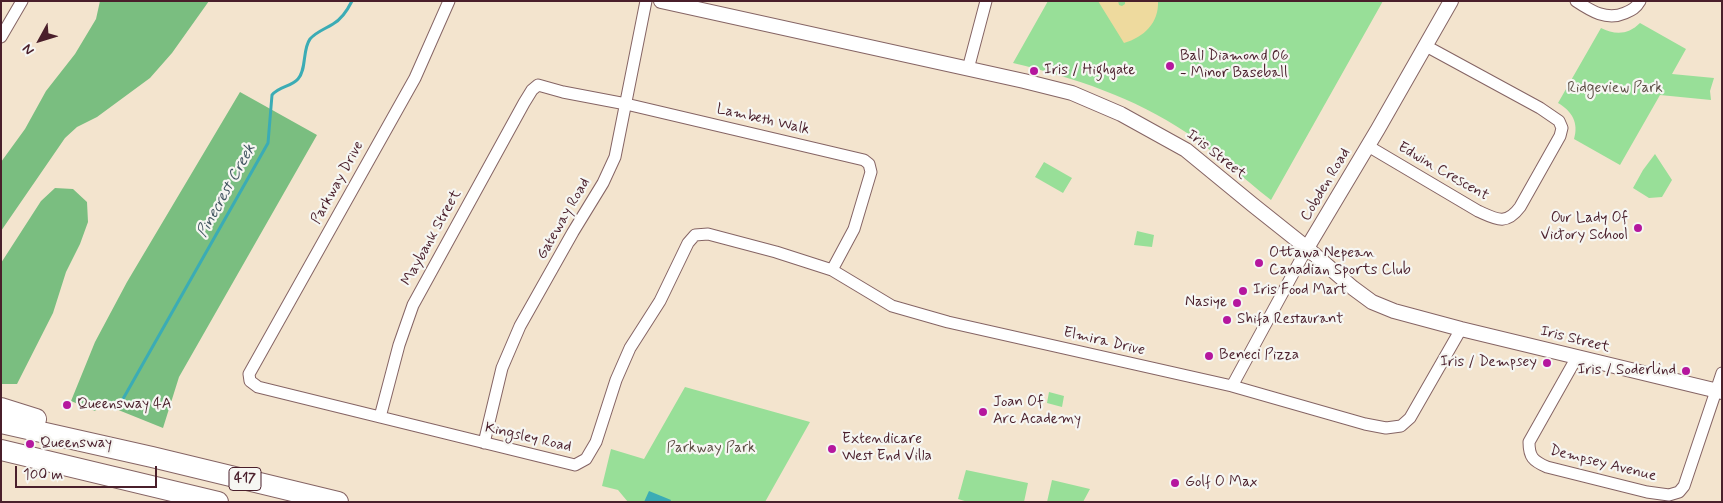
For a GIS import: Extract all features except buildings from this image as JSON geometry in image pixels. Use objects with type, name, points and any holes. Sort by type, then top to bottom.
[{"type":"highway","name":"417","points":[[2,414],[152,457],[338,502]]},
{"type":"highway","name":"417","points":[[1,450],[218,502]]},
{"type":"street","points":[[1,37],[22,1]]},
{"type":"street","name":"Parkway Drive","points":[[249,376],[267,340],[415,78],[449,1]]},
{"type":"street","name":"Gateway Road","points":[[484,443],[502,368],[520,326],[603,183],[615,157],[646,1]]},
{"type":"street","name":"Iris Street","points":[[661,1],[1072,93],[1121,114],[1186,150],[1372,302],[1394,311],[1461,329],[1719,391]]},
{"type":"street","points":[[968,69],[986,1]]},
{"type":"street","name":"Cobden Road","points":[[1232,386],[1307,248],[1426,46],[1450,1]]},
{"type":"street","points":[[1576,1],[1596,13],[1616,17],[1636,8],[1640,1]]},
{"type":"street","name":"Edwin Crescent","points":[[1368,146],[1494,219],[1505,220],[1514,215],[1520,207],[1560,136],[1562,128],[1559,122],[1540,108],[1426,46]]},
{"type":"street","name":"Lambeth Walk","points":[[538,85],[864,160],[869,164],[870,172],[865,191],[854,228],[832,270]]},
{"type":"street","name":"Maybank Street","points":[[380,418],[399,345],[413,305],[524,103],[532,90],[538,85]]},
{"type":"street","name":"Kingsley Road","points":[[249,376],[250,381],[258,387],[575,465],[586,459],[596,442],[616,380],[630,348],[660,301],[688,243],[695,234],[699,234]]},
{"type":"street","name":"Elmira Drive","points":[[699,234],[708,234],[776,252],[832,270],[892,306],[948,322],[1232,386],[1365,424],[1386,428],[1401,426],[1410,418],[1461,329]]},
{"type":"street","name":"Dempsey Avenue","points":[[1575,356],[1573,364],[1529,442],[1529,453],[1536,462],[1561,471],[1647,492],[1669,495],[1679,492],[1684,486],[1719,391]]},
{"type":"street","points":[[1719,391],[1722,373]]},
{"type":"green space","points":[[100,1],[209,1],[172,53],[150,78],[97,117],[77,127],[65,138],[1,231],[1,162],[25,129],[46,91],[75,54],[96,19]]},
{"type":"green space","points":[[1048,1],[1383,1],[1271,200],[1219,157],[1167,120],[1103,90],[1059,75],[1013,63]]},
{"type":"green space","name":"Ridgeview Park","points":[[1640,23],[1686,49],[1672,74],[1714,78],[1710,91],[1711,100],[1660,95],[1620,165],[1574,139],[1576,128],[1573,118],[1558,103],[1601,28],[1621,33],[1631,30]]},
{"type":"green space","points":[[240,92],[317,135],[179,377],[163,428],[101,403],[95,411],[71,401],[95,342],[127,282]]},
{"type":"green space","points":[[1655,154],[1672,180],[1662,197],[1649,198],[1633,188]]},
{"type":"green space","points":[[1044,162],[1072,178],[1063,193],[1035,177]]},
{"type":"green space","points":[[55,188],[73,189],[87,202],[88,222],[80,244],[66,272],[53,313],[17,384],[1,384],[1,263],[41,201]]},
{"type":"green space","points":[[1137,231],[1154,235],[1152,247],[1134,245]]},
{"type":"green space","name":"Parkway Park","points":[[685,387],[810,422],[765,502],[628,502],[618,490],[602,486],[611,449],[644,459]]},
{"type":"green space","points":[[1049,392],[1064,396],[1062,407],[1047,403]]},
{"type":"green space","points":[[966,470],[1028,483],[1024,502],[968,502],[958,499]]},
{"type":"green space","points":[[1052,480],[1090,489],[1083,502],[1047,502]]},
{"type":"sand","points":[[1098,1],[1118,1],[1119,5],[1122,6],[1125,4],[1125,1],[1158,1],[1158,9],[1153,22],[1144,33],[1124,43]]},
{"type":"water","points":[[649,491],[671,500],[670,502],[644,502]]},
{"type":"waterway","name":"Pinecrest Creek","points":[[119,406],[268,143],[272,95],[298,79],[303,70],[306,48],[310,39],[339,20],[352,1]]},
{"type":"place","name":"Ball Diamond 06 - Minor Baseball","points":[[1170,66]]},
{"type":"place","name":"Iris / Highgate","points":[[1034,71]]},
{"type":"place","name":"Our Lady Of Victory School","points":[[1638,228]]},
{"type":"place","name":"Ottawa Nepean Canadian Sports Club","points":[[1259,263]]},
{"type":"place","name":"Iris Food Mart","points":[[1243,291]]},
{"type":"place","name":"Nasiye","points":[[1237,303]]},
{"type":"place","name":"Shifa Restaurant","points":[[1227,320]]},
{"type":"place","name":"Beneci Pizza","points":[[1209,356]]},
{"type":"place","name":"Iris / Dempsey","points":[[1547,363]]},
{"type":"place","name":"Iris / Soderlind","points":[[1686,371]]},
{"type":"place","name":"Queensway 4A","points":[[67,405]]},
{"type":"place","name":"Joan Of Arc Academy","points":[[983,412]]},
{"type":"place","name":"Queensway","points":[[30,444]]},
{"type":"place","name":"Extendicare West End Villa","points":[[832,449]]},
{"type":"place","name":"Golf O Max","points":[[1175,483]]}]
